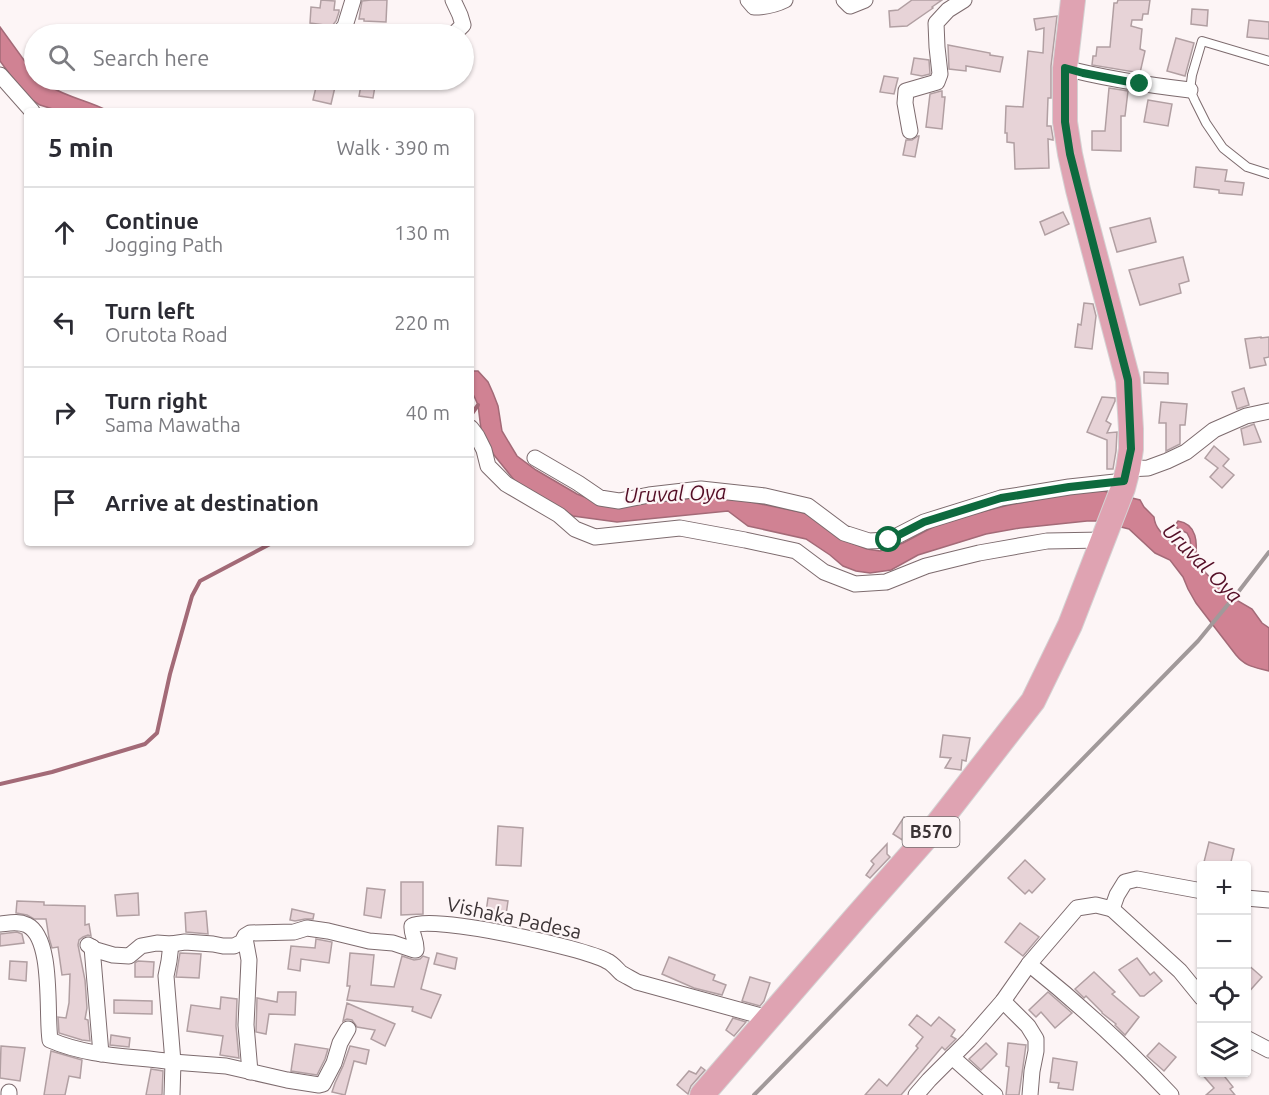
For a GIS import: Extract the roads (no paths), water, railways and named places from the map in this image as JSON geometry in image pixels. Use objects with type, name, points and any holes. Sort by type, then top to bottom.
[{"type":"main road","name":"B570","points":[[702,1095],[932,831],[1033,701],[1070,625],[1125,479],[1131,449],[1128,380],[1070,154],[1065,122],[1065,68],[1073,0]]},
{"type":"street","points":[[346,24],[353,0]]},
{"type":"street","points":[[453,0],[463,24]]},
{"type":"street","points":[[748,0],[754,6],[764,6],[785,0]]},
{"type":"street","points":[[844,0],[850,6],[866,0]]},
{"type":"street","points":[[910,131],[905,103],[906,91],[937,82],[940,74],[936,22],[956,2]]},
{"type":"street","points":[[1065,68],[1140,84],[1190,90]]},
{"type":"street","points":[[0,75],[29,108]]},
{"type":"street","points":[[535,458],[600,498],[619,501],[701,489],[765,496],[808,506],[844,533],[869,541],[889,540],[924,522],[1001,498],[1125,479],[1186,452],[1214,430],[1246,416],[1269,411]]},
{"type":"street","points":[[474,432],[484,450],[488,466],[506,484],[559,515],[575,529],[595,537],[680,528],[796,551],[824,572],[855,584],[886,582],[926,566],[991,551],[1047,541],[1104,536]]},
{"type":"street","points":[[1112,909],[1125,882],[1137,879],[1197,890]]},
{"type":"street","points":[[1251,898],[1269,900]]},
{"type":"street","points":[[916,1095],[1003,1001],[1029,964],[1077,908],[1096,905],[1112,909],[1180,971],[1197,992]]},
{"type":"street","points":[[0,924],[17,922],[30,926],[40,937],[44,953],[50,1041],[62,1046],[101,1054],[226,1066],[319,1085],[323,1084],[334,1063],[340,1043],[348,1029]]},
{"type":"street","name":"Vishaka Padesa","points":[[101,1054],[90,946],[113,955],[129,956],[141,946],[157,943],[185,942],[234,946],[242,942],[250,933],[294,932],[307,928],[328,930],[369,941],[393,943],[416,950],[411,930],[415,923],[434,922],[461,925],[582,952],[608,961],[637,982],[768,1018]]},
{"type":"street","points":[[244,938],[249,960],[246,1025],[250,1072]]},
{"type":"street","points":[[171,944],[166,976],[173,1062],[172,1095]]},
{"type":"street","points":[[1029,964],[1118,1042],[1171,1095]]},
{"type":"street","points":[[1003,1001],[1028,1026],[1035,1039],[1036,1051],[1030,1095]]},
{"type":"street","points":[[1251,1041],[1269,1050]]},
{"type":"street","points":[[952,1057],[995,1095]]},
{"type":"lane","points":[[1269,61],[1202,41],[1190,90],[1206,123],[1223,148],[1248,167],[1269,174]]},
{"type":"waterway","points":[[474,411],[478,405]]},
{"type":"waterway","points":[[0,784],[52,772],[145,744],[157,733],[170,674],[192,596],[200,581],[266,546]]},
{"type":"railway","points":[[754,1095],[1198,641],[1269,552]]},
{"type":"water label","name":"Uruval Oya","points":[[675,494]]},
{"type":"water label","name":"Uruval Oya","points":[[1202,563]]}]
